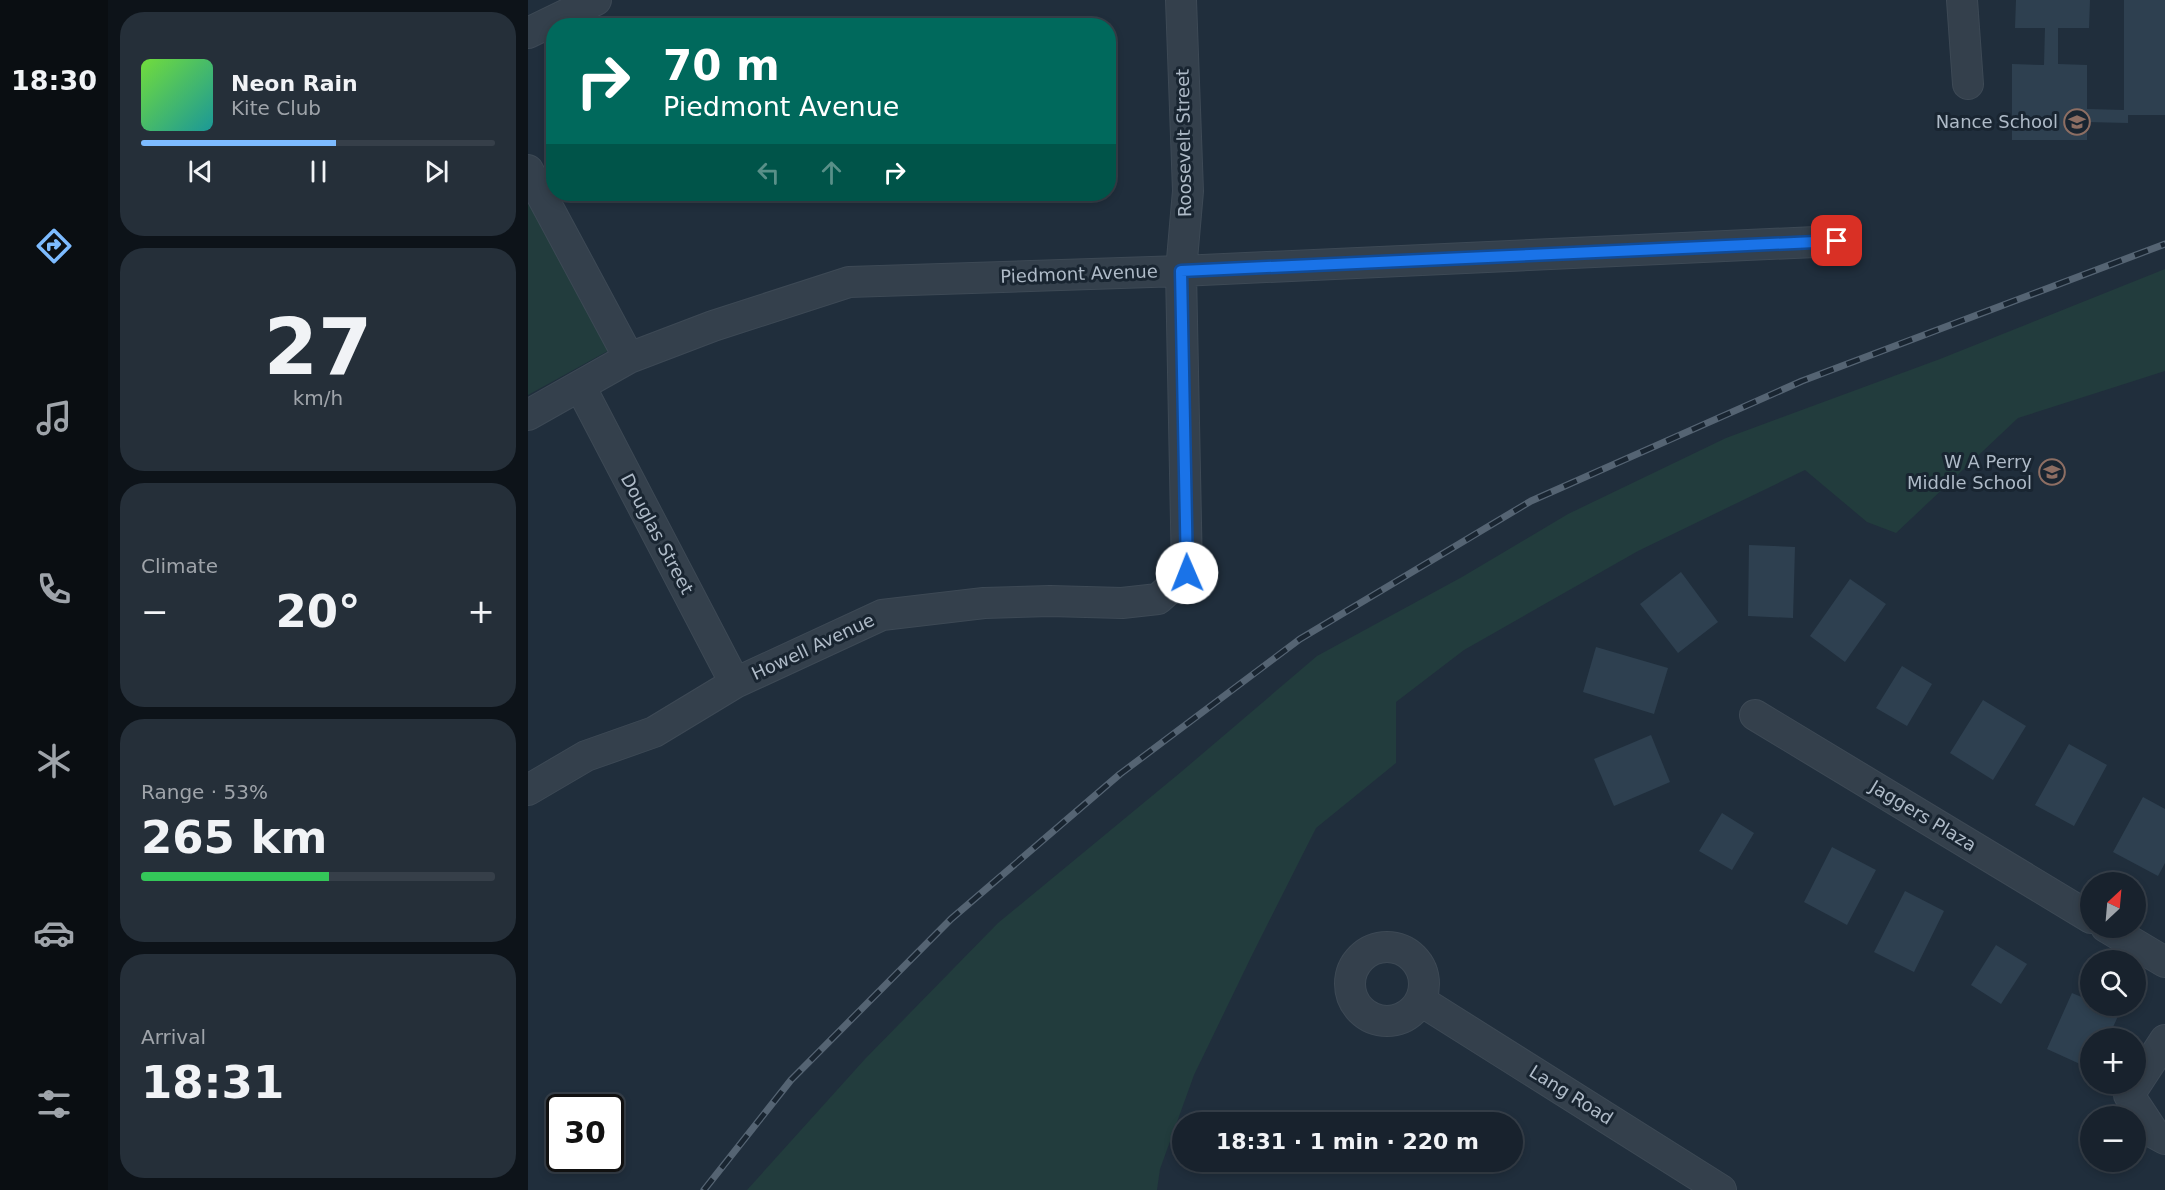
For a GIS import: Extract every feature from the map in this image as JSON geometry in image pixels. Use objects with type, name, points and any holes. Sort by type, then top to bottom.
[{"type":"street","points":[[559,18],[596,0]]},
{"type":"street","name":"Roosevelt Street","points":[[1181,0],[1188,191],[1181,271],[1187,573]]},
{"type":"street","points":[[1962,0],[1968,84]]},
{"type":"street","points":[[528,33],[546,24]]},
{"type":"street","points":[[528,170],[629,358]]},
{"type":"street","name":"Piedmont Avenue","points":[[528,415],[629,358],[713,326],[849,282],[1181,271],[1837,241]]},
{"type":"street","name":"Douglas Street","points":[[580,386],[735,683]]},
{"type":"street","name":"Howell Avenue","points":[[528,790],[586,756],[654,732],[735,683],[882,615],[984,603],[1050,601],[1122,603],[1158,599],[1187,573]]},
{"type":"street","name":"Jaggers Plaza","points":[[1755,715],[2080,911]]},
{"type":"street","points":[[2125,938],[2165,962]]},
{"type":"street","name":"Lang Road","points":[[1421,1001],[1721,1190]]},
{"type":"street","points":[[2161,1054],[2129,1095],[2154,1133],[2165,1139]]},
{"type":"green space","points":[[528,189],[615,347],[528,395]]},
{"type":"green space","points":[[2165,269],[2165,371],[2018,418],[1896,533],[1867,522],[1805,470],[1638,551],[1464,650],[1396,702],[1396,763],[1316,828],[1194,1075],[1181,1112],[1172,1112],[1172,1136],[1160,1169],[1157,1190],[747,1190],[865,1059],[998,923],[1317,656],[1462,577],[1568,514],[1726,438],[1940,359]]},
{"type":"building","points":[[2016,0],[2090,0],[2089,28],[2058,28],[2058,64],[2087,65],[2087,109],[2124,110],[2124,0],[2165,0],[2165,115],[2128,115],[2128,123],[2087,122],[2087,140],[2012,140],[2012,64],[2044,65],[2045,28],[2015,28]]},
{"type":"building","points":[[1749,545],[1795,547],[1793,618],[1748,616]]},
{"type":"building","points":[[1681,572],[1718,622],[1678,653],[1640,604]]},
{"type":"building","points":[[1850,579],[1886,604],[1845,662],[1810,636]]},
{"type":"building","points":[[1596,647],[1668,668],[1654,714],[1583,692]]},
{"type":"building","points":[[1902,666],[1932,684],[1907,726],[1876,708]]},
{"type":"building","points":[[1983,700],[2026,726],[1993,780],[1950,753]]},
{"type":"building","points":[[1651,735],[1670,782],[1614,806],[1594,759]]},
{"type":"building","points":[[2069,744],[2107,765],[2074,826],[2035,805]]},
{"type":"building","points":[[2143,797],[2165,809],[2165,863],[2158,876],[2113,852]]},
{"type":"building","points":[[1722,813],[1754,833],[1732,870],[1699,851]]},
{"type":"building","points":[[1832,847],[1876,870],[1847,925],[1804,902]]},
{"type":"building","points":[[1905,891],[1944,911],[1914,972],[1874,952]]},
{"type":"building","points":[[1996,945],[2027,964],[2001,1004],[1971,985]]},
{"type":"building","points":[[2072,993],[2080,996],[2080,1016],[2118,1016],[2113,1028],[2080,1028],[2080,1064],[2047,1049]]},
{"type":"railway","points":[[704,1190],[791,1080],[951,919],[1120,774],[1300,639],[1531,501],[1802,381],[2165,244]]},
{"type":"place","name":"Nance School","points":[[2077,122]]},
{"type":"place","name":"W A Perry Middle School","points":[[2052,472]]},
{"type":"route","points":[[1187,573],[1181,271],[1837,241]]}]
